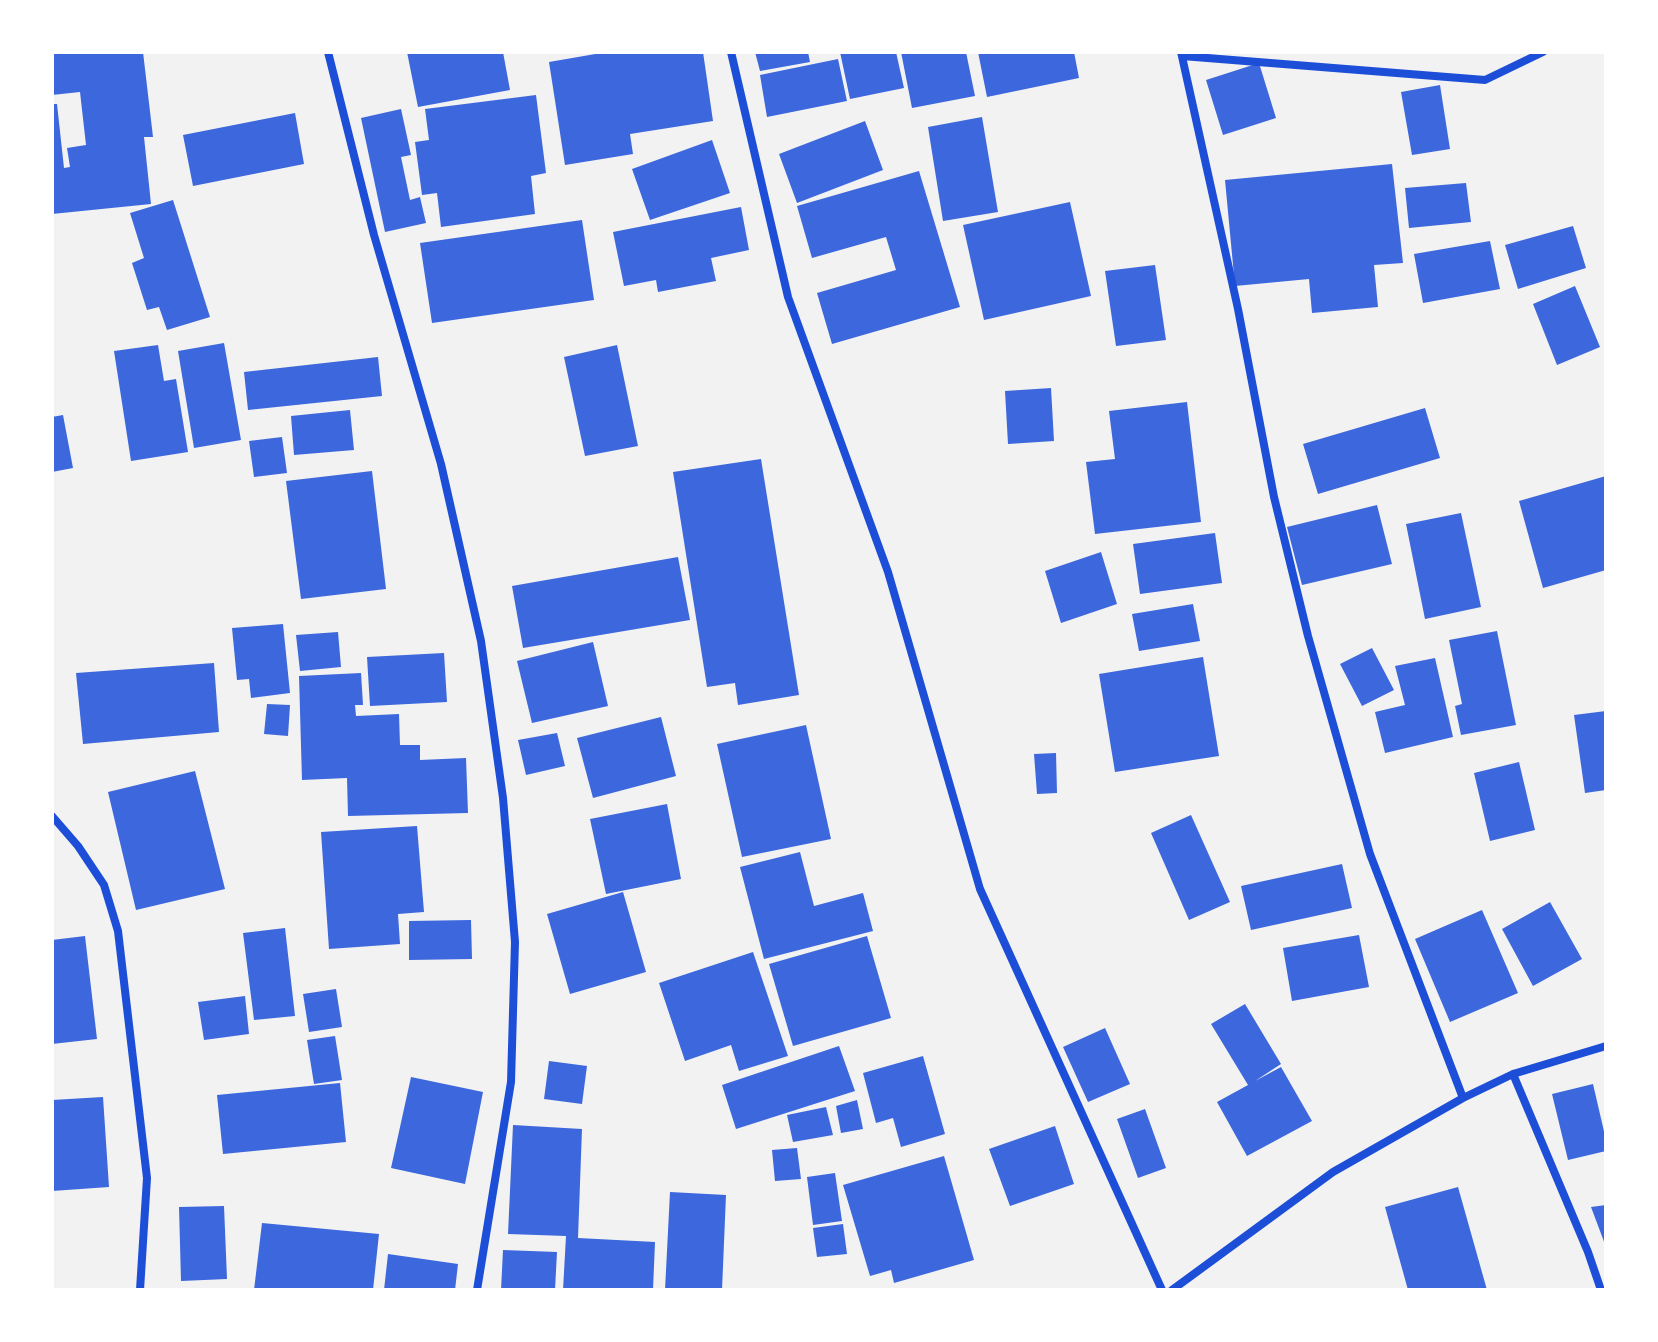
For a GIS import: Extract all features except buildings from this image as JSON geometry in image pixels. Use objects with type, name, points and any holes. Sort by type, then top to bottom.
[{"type":"street","points":[[328,52],[374,235],[441,464],[481,641],[503,798],[515,942],[511,1082],[477,1290]]},
{"type":"street","points":[[731,52],[788,297],[888,572],[980,889],[1162,1290]]},
{"type":"street","points":[[1463,1098],[1370,854],[1308,636],[1274,497],[1238,309],[1181,54],[1485,80],[1543,52]]},
{"type":"street","points":[[52,816],[78,846],[104,885],[118,931],[147,1178],[140,1290]]},
{"type":"street","points":[[1172,1290],[1333,1172],[1463,1098],[1513,1074],[1606,1046]]},
{"type":"street","points":[[1513,1074],[1577,1224],[1601,1290]]}]
